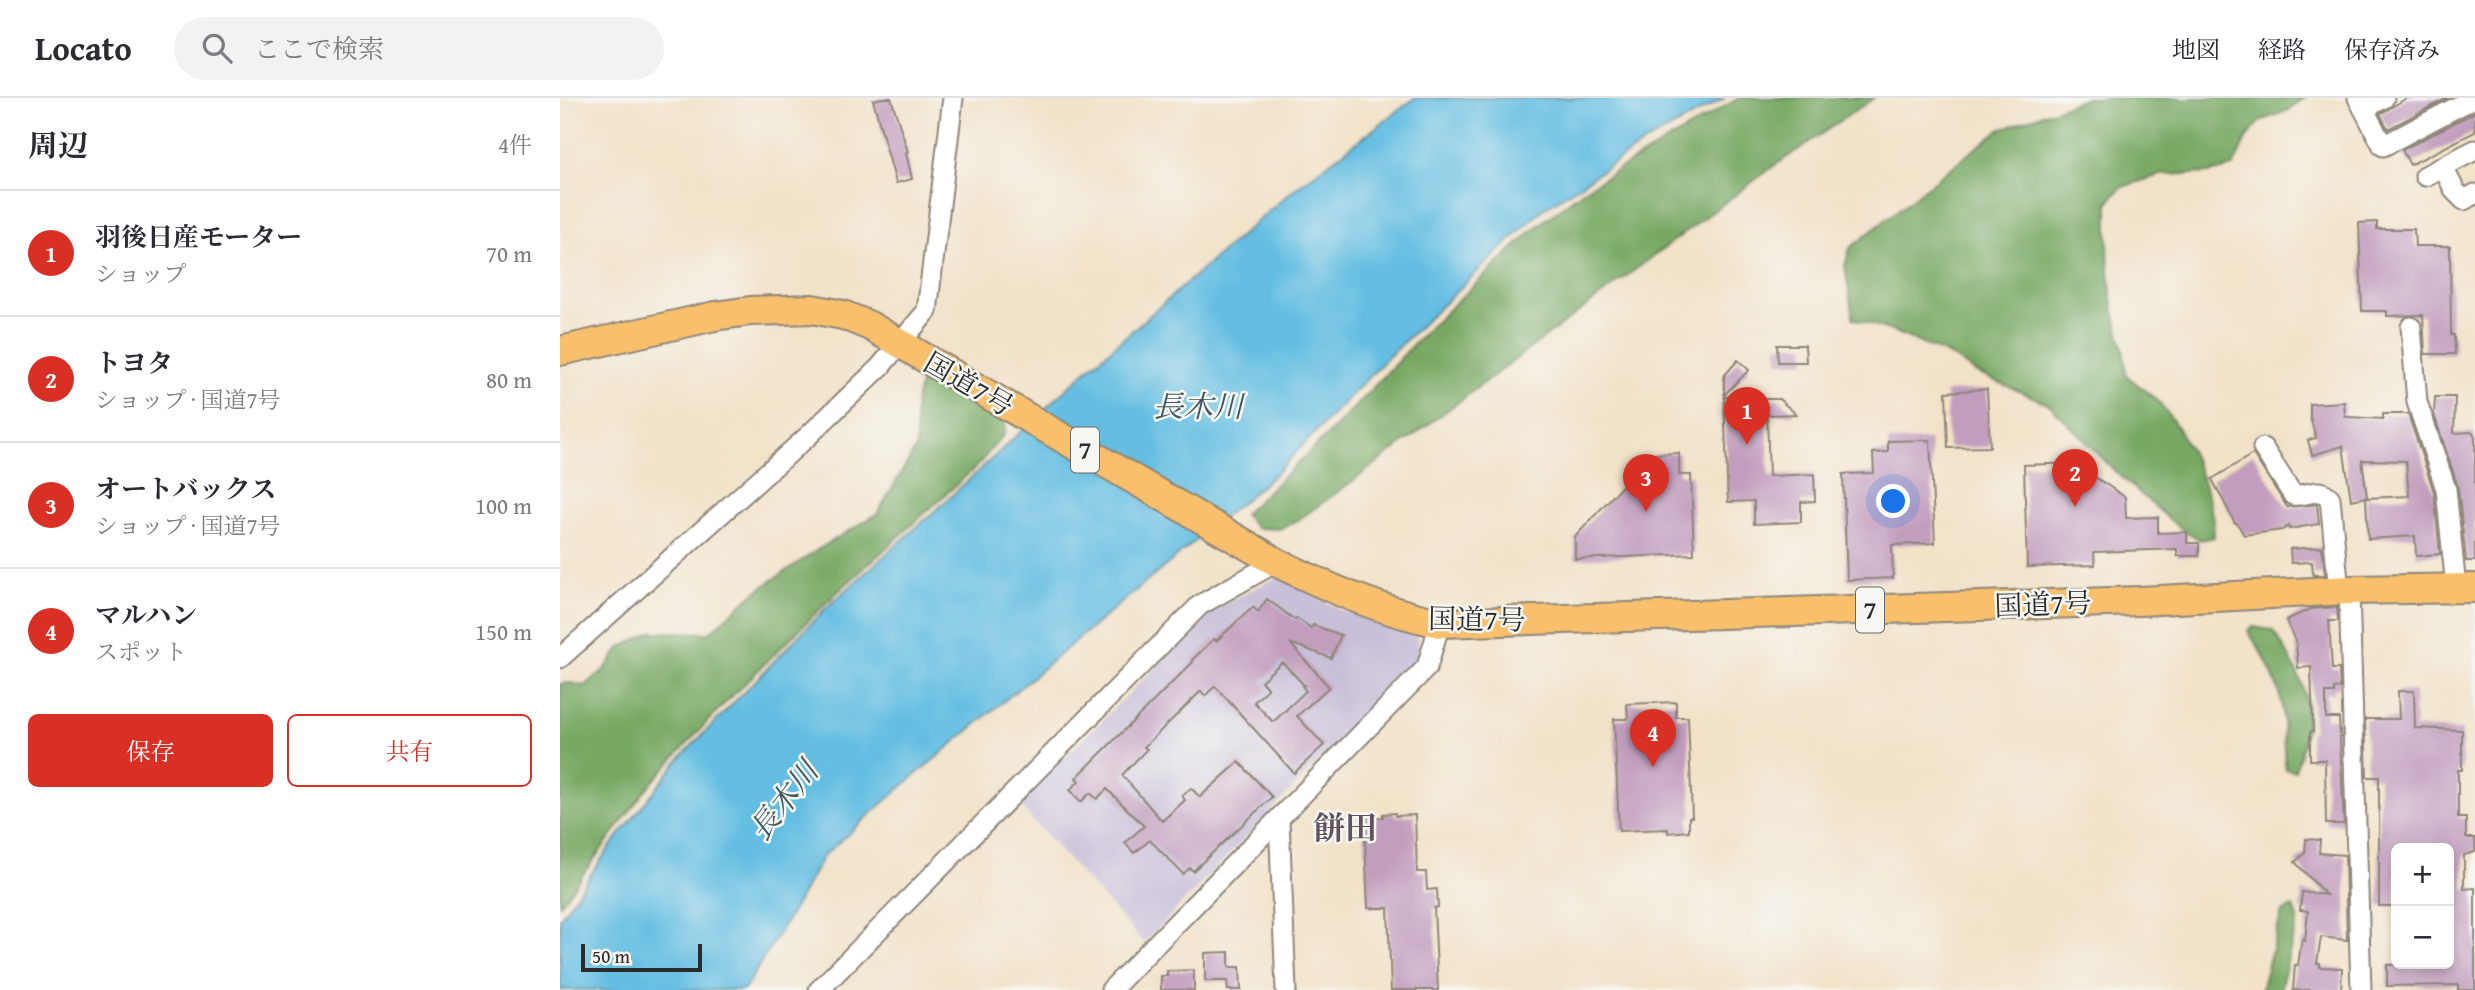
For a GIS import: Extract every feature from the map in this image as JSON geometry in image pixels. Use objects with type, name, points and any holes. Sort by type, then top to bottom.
[{"type":"highway","name":"国道7号","points":[[560,351],[715,316],[782,309],[812,309],[843,315],[870,326],[1268,557],[1339,593],[1395,613],[1440,624],[2140,601],[2344,590],[2465,588]]},
{"type":"street","points":[[560,658],[905,347],[927,311],[953,98]]},
{"type":"street","points":[[2384,98],[2361,103],[2382,146],[2474,98]]},
{"type":"street","points":[[2475,150],[2434,171],[2464,200],[2475,194]]},
{"type":"street","points":[[2411,327],[2417,402],[2446,489],[2465,588]]},
{"type":"street","points":[[2263,448],[2293,495],[2317,490],[2330,498],[2344,590],[2361,990]]},
{"type":"street","points":[[819,990],[1200,605],[1268,557]]},
{"type":"street","points":[[1111,990],[1427,667],[1440,624]]},
{"type":"street","points":[[1279,818],[1286,990]]},
{"type":"shaded area","points":[[1279,576],[1341,610],[1416,634],[1419,643],[1418,658],[1144,943],[1018,804],[1213,610]]},
{"type":"green space","points":[[1739,98],[1874,98],[1771,168],[1298,520],[1279,529],[1256,528],[1244,514],[1336,427],[1428,329],[1535,228],[1584,190]]},
{"type":"green space","points":[[2087,98],[2304,98],[2289,110],[2260,121],[2246,139],[2233,167],[2210,173],[2160,175],[2122,187],[2108,202],[2110,280],[2126,375],[2159,403],[2182,435],[2205,486],[2214,537],[2200,540],[2176,525],[2118,474],[2049,404],[1975,372],[1953,357],[1895,332],[1853,318],[1845,266],[1850,248],[1999,130]]},
{"type":"green space","points":[[936,378],[1005,420],[1005,433],[978,465],[832,597],[717,711],[647,788],[560,905],[560,684],[585,686],[605,669],[621,647],[651,632],[709,633],[755,592],[877,514],[916,448],[915,403],[921,383]]},
{"type":"green space","points":[[2253,627],[2272,630],[2290,657],[2304,690],[2306,726],[2295,771],[2286,769],[2280,696],[2269,667],[2248,631]]},
{"type":"green space","points":[[2293,907],[2298,918],[2280,990],[2261,990],[2282,912]]},
{"type":"water","name":"長木川","points":[[1415,98],[1725,98],[1649,140],[1543,209],[1393,352],[1274,475],[913,777],[823,856],[744,990],[560,990],[560,918],[610,847],[681,757],[826,608],[1086,371],[1292,191]]},
{"type":"building","points":[[891,98],[908,152],[906,153],[912,179],[896,183],[873,100]]},
{"type":"building","points":[[2407,98],[2448,98],[2388,129],[2380,114]]},
{"type":"building","points":[[2475,112],[2475,132],[2410,165],[2402,150]]},
{"type":"building","points":[[2377,222],[2377,229],[2414,229],[2415,246],[2450,246],[2451,335],[2454,335],[2455,354],[2425,354],[2423,315],[2387,316],[2387,311],[2362,311],[2359,223]]},
{"type":"building","points":[[1777,345],[1805,345],[1806,362],[1778,362]]},
{"type":"building","points":[[1738,360],[1749,370],[1724,395],[1724,376]]},
{"type":"building","points":[[1987,389],[1990,447],[1948,448],[1946,392]]},
{"type":"building","points":[[1753,396],[1753,399],[1779,399],[1796,414],[1767,415],[1769,476],[1814,474],[1815,501],[1801,502],[1801,522],[1754,524],[1754,501],[1728,502],[1724,397]]},
{"type":"building","points":[[2435,397],[2455,397],[2454,433],[2473,432],[2475,437],[2475,561],[2466,561],[2458,487],[2434,414]]},
{"type":"building","points":[[2344,402],[2345,416],[2349,417],[2383,419],[2383,414],[2408,414],[2434,492],[2440,554],[2416,556],[2415,536],[2368,539],[2366,498],[2409,496],[2406,461],[2362,460],[2367,497],[2351,500],[2343,446],[2312,455],[2308,440],[2316,438],[2310,417],[2310,404]]},
{"type":"building","points":[[1930,440],[1935,543],[1892,545],[1893,578],[1847,580],[1843,474],[1874,473],[1873,453],[1888,452],[1888,441]]},
{"type":"building","points":[[1679,453],[1679,475],[1691,475],[1694,554],[1575,559],[1575,537],[1622,486],[1633,486],[1633,477],[1656,476],[1655,454]]},
{"type":"building","points":[[2253,454],[2287,507],[2317,504],[2319,524],[2289,529],[2289,526],[2282,530],[2244,535],[2212,479]]},
{"type":"building","points":[[2074,463],[2125,497],[2126,518],[2158,517],[2158,533],[2187,532],[2187,543],[2199,543],[2199,556],[2177,556],[2177,549],[2094,552],[2095,565],[2027,567],[2024,465]]},
{"type":"building","points":[[2322,547],[2325,575],[2313,575],[2312,562],[2291,563],[2290,549]]},
{"type":"building","points":[[1267,599],[1295,620],[1296,618],[1311,628],[1313,625],[1341,635],[1331,658],[1290,643],[1329,687],[1297,716],[1324,745],[1294,773],[1215,686],[1205,696],[1201,691],[1144,747],[1147,749],[1122,775],[1162,821],[1185,800],[1182,796],[1191,788],[1200,797],[1239,762],[1272,797],[1193,871],[1190,868],[1183,874],[1150,840],[1134,853],[1125,843],[1144,826],[1107,789],[1097,799],[1090,793],[1081,802],[1070,790],[1079,781],[1076,778],[1214,639],[1216,641],[1253,607],[1258,612]],"holes":[[[1282,662],[1304,685],[1302,686],[1306,691],[1273,722],[1254,702],[1268,689],[1261,681]]]},
{"type":"building","points":[[2337,607],[2338,621],[2329,621],[2332,669],[2339,669],[2340,688],[2334,689],[2334,693],[2326,693],[2326,718],[2339,718],[2344,824],[2326,824],[2325,760],[2310,760],[2310,732],[2313,731],[2311,667],[2298,668],[2296,643],[2286,620],[2311,609]]},
{"type":"building","points":[[2398,691],[2414,691],[2415,728],[2462,730],[2462,770],[2458,770],[2458,818],[2466,818],[2466,838],[2475,838],[2475,852],[2464,855],[2464,889],[2475,888],[2475,990],[2458,990],[2458,985],[2387,986],[2387,965],[2391,965],[2391,969],[2454,969],[2454,843],[2391,843],[2391,906],[2379,906],[2379,777],[2367,777],[2365,719],[2399,719]]},
{"type":"building","points":[[1676,702],[1676,717],[1688,717],[1692,817],[1689,817],[1689,831],[1619,831],[1614,719],[1628,719],[1627,704]]},
{"type":"building","points":[[1395,813],[1395,816],[1415,815],[1417,872],[1426,872],[1427,890],[1437,889],[1438,907],[1434,908],[1438,990],[1391,990],[1388,908],[1368,908],[1364,818]]},
{"type":"building","points":[[2306,839],[2320,840],[2319,853],[2345,855],[2347,940],[2321,937],[2317,963],[2320,963],[2320,967],[2342,968],[2341,990],[2293,990],[2295,965],[2298,965],[2302,940],[2305,941],[2308,911],[2300,910],[2302,892],[2326,895],[2295,862],[2305,853]]},
{"type":"building","points":[[1229,952],[1229,967],[1240,967],[1241,990],[1228,990],[1227,981],[1205,981],[1205,953]]},
{"type":"building","points":[[1194,970],[1194,990],[1161,990],[1161,976],[1167,976],[1167,971]]},
{"type":"place","name":"羽後日産モーター","points":[[1747,445]]},
{"type":"place","name":"トヨタ","points":[[2075,507]]},
{"type":"place","name":"オートバックス","points":[[1646,512]]},
{"type":"place","name":"マルハン","points":[[1653,767]]},
{"type":"district","name":"餅田","points":[[1345,828]]}]
